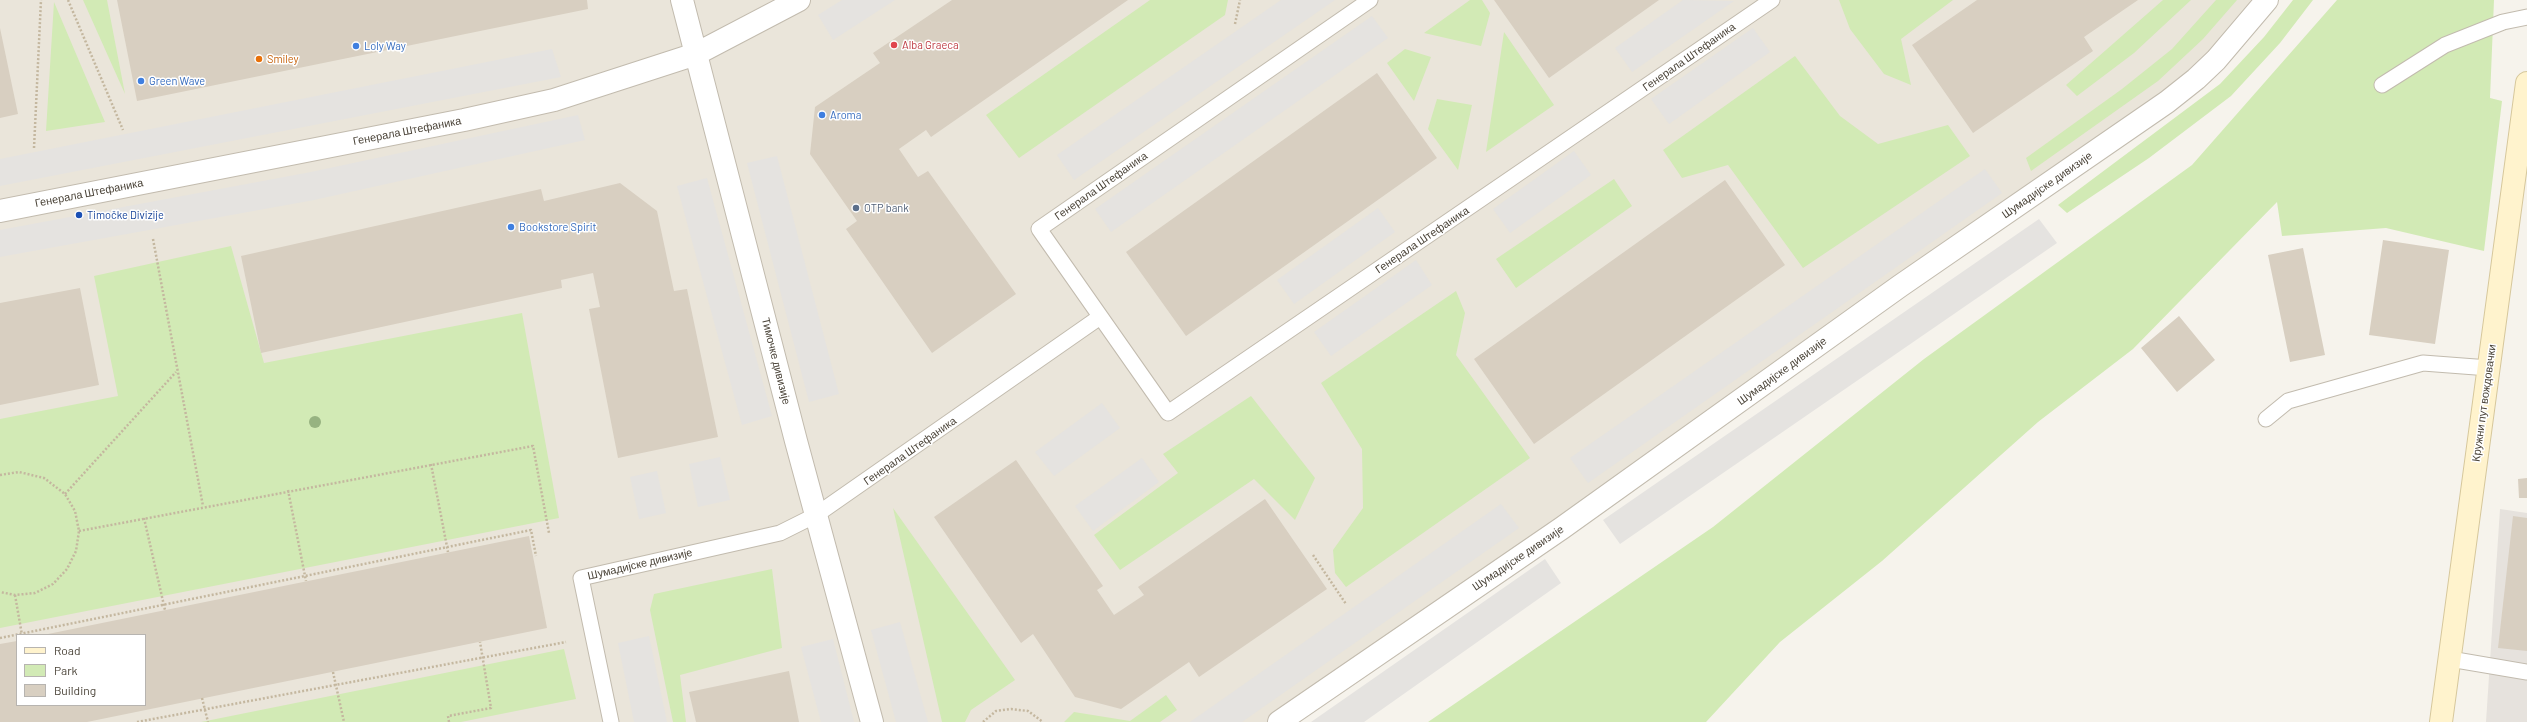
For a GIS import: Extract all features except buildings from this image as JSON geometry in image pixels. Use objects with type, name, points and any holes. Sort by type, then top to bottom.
[{"type":"main road","name":"Кружни пут вождовачки","points":[[2441,722],[2489,368],[2521,184],[2527,83]]},
{"type":"street","name":"Тимочке дивизије","points":[[682,0],[816,515],[872,722]]},
{"type":"street","name":"Генерала Штефаника","points":[[0,211],[464,120],[554,100],[696,54],[799,0]]},
{"type":"street","name":"Шумадијске дивизије","points":[[1279,722],[1562,528],[1900,286],[2167,102],[2196,79],[2216,60],[2267,0]]},
{"type":"lane","name":"Генерала Штефаника","points":[[1370,0],[1039,229],[1168,414],[1772,0]]},
{"type":"lane","points":[[2382,85],[2445,44],[2503,22],[2527,18]]},
{"type":"lane","name":"Генерала Штефаника","points":[[816,515],[1100,317]]},
{"type":"lane","points":[[2266,419],[2288,401],[2423,363],[2489,368]]},
{"type":"lane","name":"Шумадијске дивизије","points":[[611,722],[581,578],[780,533],[816,515]]},
{"type":"lane","points":[[2450,659],[2527,672]]},
{"type":"path","points":[[34,148],[41,0]]},
{"type":"path","points":[[68,0],[123,130]]},
{"type":"path","points":[[1235,24],[1240,0]]},
{"type":"path","points":[[153,239],[203,506]]},
{"type":"path","points":[[65,494],[177,372]]},
{"type":"path","points":[[79,531],[288,490],[533,446],[549,533]]},
{"type":"path","points":[[431,464],[448,552]]},
{"type":"path","points":[[0,475],[19,472],[44,478],[65,494],[75,511],[79,531],[76,551],[67,569],[53,584],[35,593],[15,595],[0,592]]},
{"type":"path","points":[[288,490],[306,582]]},
{"type":"path","points":[[144,518],[165,610]]},
{"type":"path","points":[[15,595],[22,634],[531,530],[536,556]]},
{"type":"path","points":[[1313,555],[1346,604]]},
{"type":"path","points":[[0,638],[16,635]]},
{"type":"path","points":[[137,722],[568,641]]},
{"type":"path","points":[[449,722],[448,716],[491,708],[480,642]]},
{"type":"path","points":[[333,672],[344,722]]},
{"type":"path","points":[[202,698],[208,722]]},
{"type":"path","points":[[983,722],[996,711],[1011,709],[1028,710],[1043,722]]},
{"type":"shaded area","points":[[0,0],[2267,0],[2216,60],[1279,722],[0,722]]},
{"type":"shaded area","points":[[842,0],[895,0],[833,40],[818,15]]},
{"type":"shaded area","points":[[1281,0],[1335,0],[1074,180],[1057,155]]},
{"type":"shaded area","points":[[1683,0],[1734,1],[1632,72],[1615,48]]},
{"type":"shaded area","points":[[1372,16],[1388,38],[1111,232],[1095,209]]},
{"type":"shaded area","points":[[1753,28],[1770,52],[1669,124],[1651,99]]},
{"type":"shaded area","points":[[552,49],[561,77],[0,186],[0,159]]},
{"type":"shaded area","points":[[578,115],[585,140],[314,200],[0,257],[0,230],[311,172]]},
{"type":"shaded area","points":[[1574,151],[1591,175],[1510,233],[1493,209]]},
{"type":"shaded area","points":[[777,156],[839,394],[809,402],[747,163]]},
{"type":"shaded area","points":[[1985,169],[2002,193],[1588,483],[1570,458]]},
{"type":"shaded area","points":[[707,178],[772,416],[742,425],[677,186]]},
{"type":"shaded area","points":[[1378,208],[1395,232],[1294,304],[1277,280]]},
{"type":"shaded area","points":[[2039,219],[2057,243],[1620,544],[1603,520]]},
{"type":"shaded area","points":[[1416,260],[1432,285],[1331,356],[1314,332]]},
{"type":"shaded area","points":[[1102,403],[1120,428],[1054,476],[1035,452]]},
{"type":"shaded area","points":[[720,457],[730,500],[698,507],[689,464]]},
{"type":"shaded area","points":[[1142,458],[1159,482],[1093,531],[1075,506]]},
{"type":"shaded area","points":[[657,471],[666,513],[639,519],[630,477]]},
{"type":"shaded area","points":[[1501,504],[1519,528],[1242,722],[1190,722]]},
{"type":"shaded area","points":[[2500,509],[2527,513],[2527,722],[2486,722]]},
{"type":"shaded area","points":[[1545,559],[1561,583],[1364,722],[1311,722]]},
{"type":"shaded area","points":[[900,622],[928,722],[896,722],[871,630]]},
{"type":"shaded area","points":[[649,636],[667,722],[634,722],[618,643]]},
{"type":"shaded area","points":[[833,639],[854,722],[821,722],[801,647]]},
{"type":"green space","points":[[83,0],[107,0],[125,94]]},
{"type":"green space","points":[[1150,0],[1228,0],[1225,15],[1019,158],[986,115]]},
{"type":"green space","points":[[1470,0],[1482,0],[1490,13],[1481,46],[1424,33]]},
{"type":"green space","points":[[1839,0],[1953,0],[1901,39],[1911,85],[1884,74],[1850,29]]},
{"type":"green space","points":[[2163,0],[2191,0],[2134,53],[2077,96],[2066,85]]},
{"type":"green space","points":[[2216,0],[2237,0],[2203,39],[2158,81],[2031,171],[2026,158],[2122,89],[2172,49]]},
{"type":"green space","points":[[2293,0],[2313,0],[2280,43],[2231,96],[2149,158],[2067,213],[2058,205],[2220,84],[2264,37]]},
{"type":"green space","points":[[2337,0],[2494,0],[2490,98],[2502,101],[2484,251],[2386,228],[2282,236],[2277,202],[2133,349],[2038,422],[1882,561],[1780,642],[1706,722],[1428,722],[1713,527],[1924,359],[2192,165]]},
{"type":"green space","points":[[54,2],[105,122],[46,131]]},
{"type":"green space","points":[[1504,32],[1554,105],[1486,152]]},
{"type":"green space","points":[[1405,49],[1431,57],[1414,101],[1387,63]]},
{"type":"green space","points":[[1795,56],[1840,116],[1878,144],[1948,125],[1970,156],[1803,268],[1728,165],[1682,178],[1663,150]]},
{"type":"green space","points":[[1437,99],[1472,105],[1458,170],[1428,129]]},
{"type":"green space","points":[[1614,179],[1632,206],[1516,288],[1496,259]]},
{"type":"green space","points":[[231,246],[264,363],[522,313],[559,518],[0,628],[0,419],[118,396],[94,276]]},
{"type":"green space","points":[[1456,291],[1465,313],[1456,355],[1530,458],[1346,587],[1335,573],[1333,550],[1363,508],[1362,449],[1321,383]]},
{"type":"green space","points":[[1251,396],[1315,478],[1295,520],[1254,479],[1120,570],[1094,535],[1178,473],[1163,454]]},
{"type":"green space","points":[[893,508],[1015,680],[971,710],[965,722],[942,722]]},
{"type":"green space","points":[[772,569],[782,648],[680,675],[686,722],[673,722],[650,610],[654,594]]},
{"type":"green space","points":[[564,649],[576,699],[461,722],[201,722]]},
{"type":"green space","points":[[1166,695],[1177,710],[1160,722],[1064,722],[1074,712],[1130,721]]},
{"type":"place","name":"Alba Graeca","points":[[894,45]]},
{"type":"place","name":"Loly Way","points":[[356,46]]},
{"type":"place","name":"Smiley","points":[[259,59]]},
{"type":"place","name":"Green Wave","points":[[141,81]]},
{"type":"place","name":"Aroma","points":[[822,115]]},
{"type":"place","name":"OTP bank","points":[[856,208]]},
{"type":"place","name":"Timočke Divizije","points":[[79,215]]},
{"type":"place","name":"Bookstore Spirit","points":[[511,227]]}]
